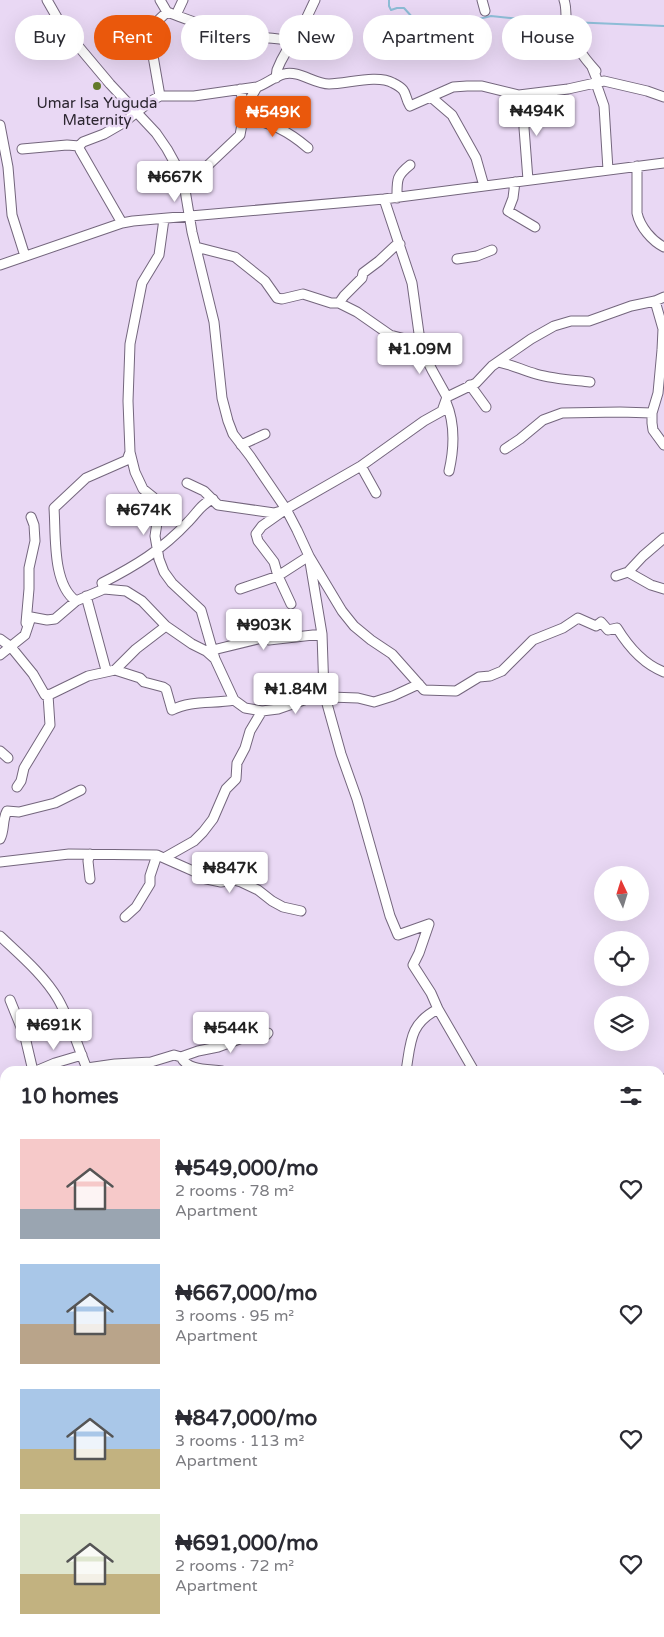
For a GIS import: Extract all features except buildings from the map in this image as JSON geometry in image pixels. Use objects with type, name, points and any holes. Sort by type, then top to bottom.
[{"type":"street","points":[[47,0],[63,28],[156,133],[183,178],[189,216],[214,322],[222,398],[233,434],[286,509],[298,530],[309,556],[342,611],[354,626],[392,654],[424,690],[447,691],[462,688],[479,677],[490,676],[502,671],[533,640],[563,628],[578,618],[596,626],[601,622],[608,630],[617,628],[629,647],[658,670],[664,672]]},
{"type":"street","points":[[160,0],[172,13],[233,34],[279,38]]},
{"type":"street","points":[[160,96],[149,33],[150,28],[172,13],[184,0]]},
{"type":"street","points":[[308,15],[315,0]]},
{"type":"street","points":[[482,0],[485,11]]},
{"type":"street","points":[[564,0],[567,25],[574,44],[601,81]]},
{"type":"street","points":[[276,78],[281,60]]},
{"type":"street","points":[[22,149],[67,145],[79,146],[83,142],[104,134],[123,123],[151,100],[160,96],[194,96],[257,87],[282,74],[289,73],[327,84],[382,79],[392,82],[406,91],[410,106],[453,87],[467,86],[482,86],[519,95],[568,90],[601,81],[664,96]]},
{"type":"street","points":[[601,81],[597,86],[605,114],[608,170]]},
{"type":"street","points":[[185,187],[240,135],[245,112],[257,87]]},
{"type":"street","points":[[240,89],[245,112]]},
{"type":"street","points":[[528,94],[524,128],[528,180]]},
{"type":"street","points":[[431,97],[452,115],[476,158],[484,186]]},
{"type":"street","points":[[245,112],[288,132],[308,148]]},
{"type":"street","points":[[0,125],[8,167],[12,215],[25,256]]},
{"type":"street","points":[[79,146],[122,223]]},
{"type":"street","points":[[0,265],[122,223],[397,198],[664,163]]},
{"type":"street","points":[[397,198],[397,180],[399,175],[410,165]]},
{"type":"street","points":[[637,166],[638,219],[652,238],[664,247]]},
{"type":"street","points":[[515,182],[513,198],[508,210],[534,227]]},
{"type":"street","points":[[384,199],[412,283],[421,348],[446,400],[450,415],[453,448],[450,471]]},
{"type":"street","points":[[164,219],[159,255],[142,283],[130,344],[128,401],[130,452],[135,472],[143,489],[153,497],[155,502],[157,523],[155,536],[164,572],[172,583],[201,610],[212,654],[234,700],[245,708],[262,711],[278,709],[324,693]]},
{"type":"street","points":[[339,303],[362,278],[363,273],[400,244]]},
{"type":"street","points":[[196,247],[236,257],[265,281],[277,298],[303,294],[331,303],[339,303],[357,312],[390,335],[421,343]]},
{"type":"street","points":[[457,259],[477,256],[492,250]]},
{"type":"street","points":[[291,604],[278,576],[274,562],[258,542],[256,534],[262,526],[286,509],[361,466],[424,421],[442,411],[446,400],[476,383],[498,362],[531,339],[554,326],[589,321],[631,306],[660,299],[662,350],[658,393],[652,413],[653,430],[664,445]]},
{"type":"street","points":[[498,362],[516,365],[534,374],[547,377],[590,382]]},
{"type":"street","points":[[470,385],[486,407]]},
{"type":"street","points":[[504,449],[520,439],[543,420],[562,413],[652,413]]},
{"type":"street","points":[[240,445],[266,434]]},
{"type":"street","points":[[76,601],[70,597],[61,583],[54,508],[86,478],[127,460],[130,452]]},
{"type":"street","points":[[361,466],[376,493]]},
{"type":"street","points":[[187,483],[204,491],[218,505],[274,512],[286,509]]},
{"type":"street","points":[[104,589],[102,583],[158,551],[206,502],[214,499]]},
{"type":"street","points":[[0,655],[25,635],[29,589],[28,570],[35,541],[34,525],[31,517]]},
{"type":"street","points":[[616,576],[628,572],[664,538]]},
{"type":"street","points":[[240,589],[278,576],[309,556]]},
{"type":"street","points":[[309,556],[322,634],[324,693],[341,754],[357,798],[390,916],[398,935],[429,924],[413,965],[431,993],[438,1009],[471,1066]]},
{"type":"street","points":[[628,572],[651,585],[664,589]]},
{"type":"street","points":[[315,595],[328,587]]},
{"type":"street","points":[[26,629],[31,617],[47,620],[55,618],[76,601],[104,589],[126,591],[134,595],[166,626],[192,644],[212,654],[262,638],[268,640],[322,634]]},
{"type":"street","points":[[86,596],[110,670]]},
{"type":"street","points":[[48,695],[74,682],[110,670],[166,626]]},
{"type":"street","points":[[0,639],[11,647],[33,674],[45,695],[48,695]]},
{"type":"street","points":[[110,670],[140,678],[144,682],[166,689],[172,710],[191,703],[208,704],[234,700]]},
{"type":"street","points":[[324,693],[330,697],[358,698],[374,702],[419,684]]},
{"type":"street","points":[[17,786],[22,781],[24,768],[50,725],[48,695]]},
{"type":"street","points":[[125,918],[136,907],[150,884],[150,876],[161,856],[194,841],[213,819],[226,789],[236,779],[237,763],[246,748],[250,730],[262,711]]},
{"type":"street","points":[[0,751],[8,758]]},
{"type":"street","points":[[0,839],[4,831],[4,818],[7,812],[19,812],[55,803],[81,790]]},
{"type":"street","points":[[0,862],[61,854],[161,856],[200,874],[202,878],[221,882],[234,880],[241,882],[258,890],[278,904],[301,911]]},
{"type":"street","points":[[90,854],[88,861],[90,879]]},
{"type":"street","points":[[0,936],[48,985],[58,999],[86,1066]]},
{"type":"street","points":[[10,1000],[25,1037],[33,1066]]},
{"type":"street","points":[[407,1066],[415,1027],[427,1014],[438,1009]]},
{"type":"street","points":[[106,1066],[151,1062],[174,1055],[181,1057],[242,1038],[266,1035],[268,1033]]},
{"type":"street","points":[[47,1066],[82,1056]]},
{"type":"street","points":[[181,1057],[184,1062],[191,1066]]},
{"type":"waterway","points":[[389,0],[391,10],[404,8],[413,18],[445,30],[453,29],[466,22],[491,16],[502,17]]},
{"type":"waterway","points":[[592,23],[664,26]]},
{"type":"place","name":"Umar Isa Yuguda Maternity","points":[[97,86]]}]
